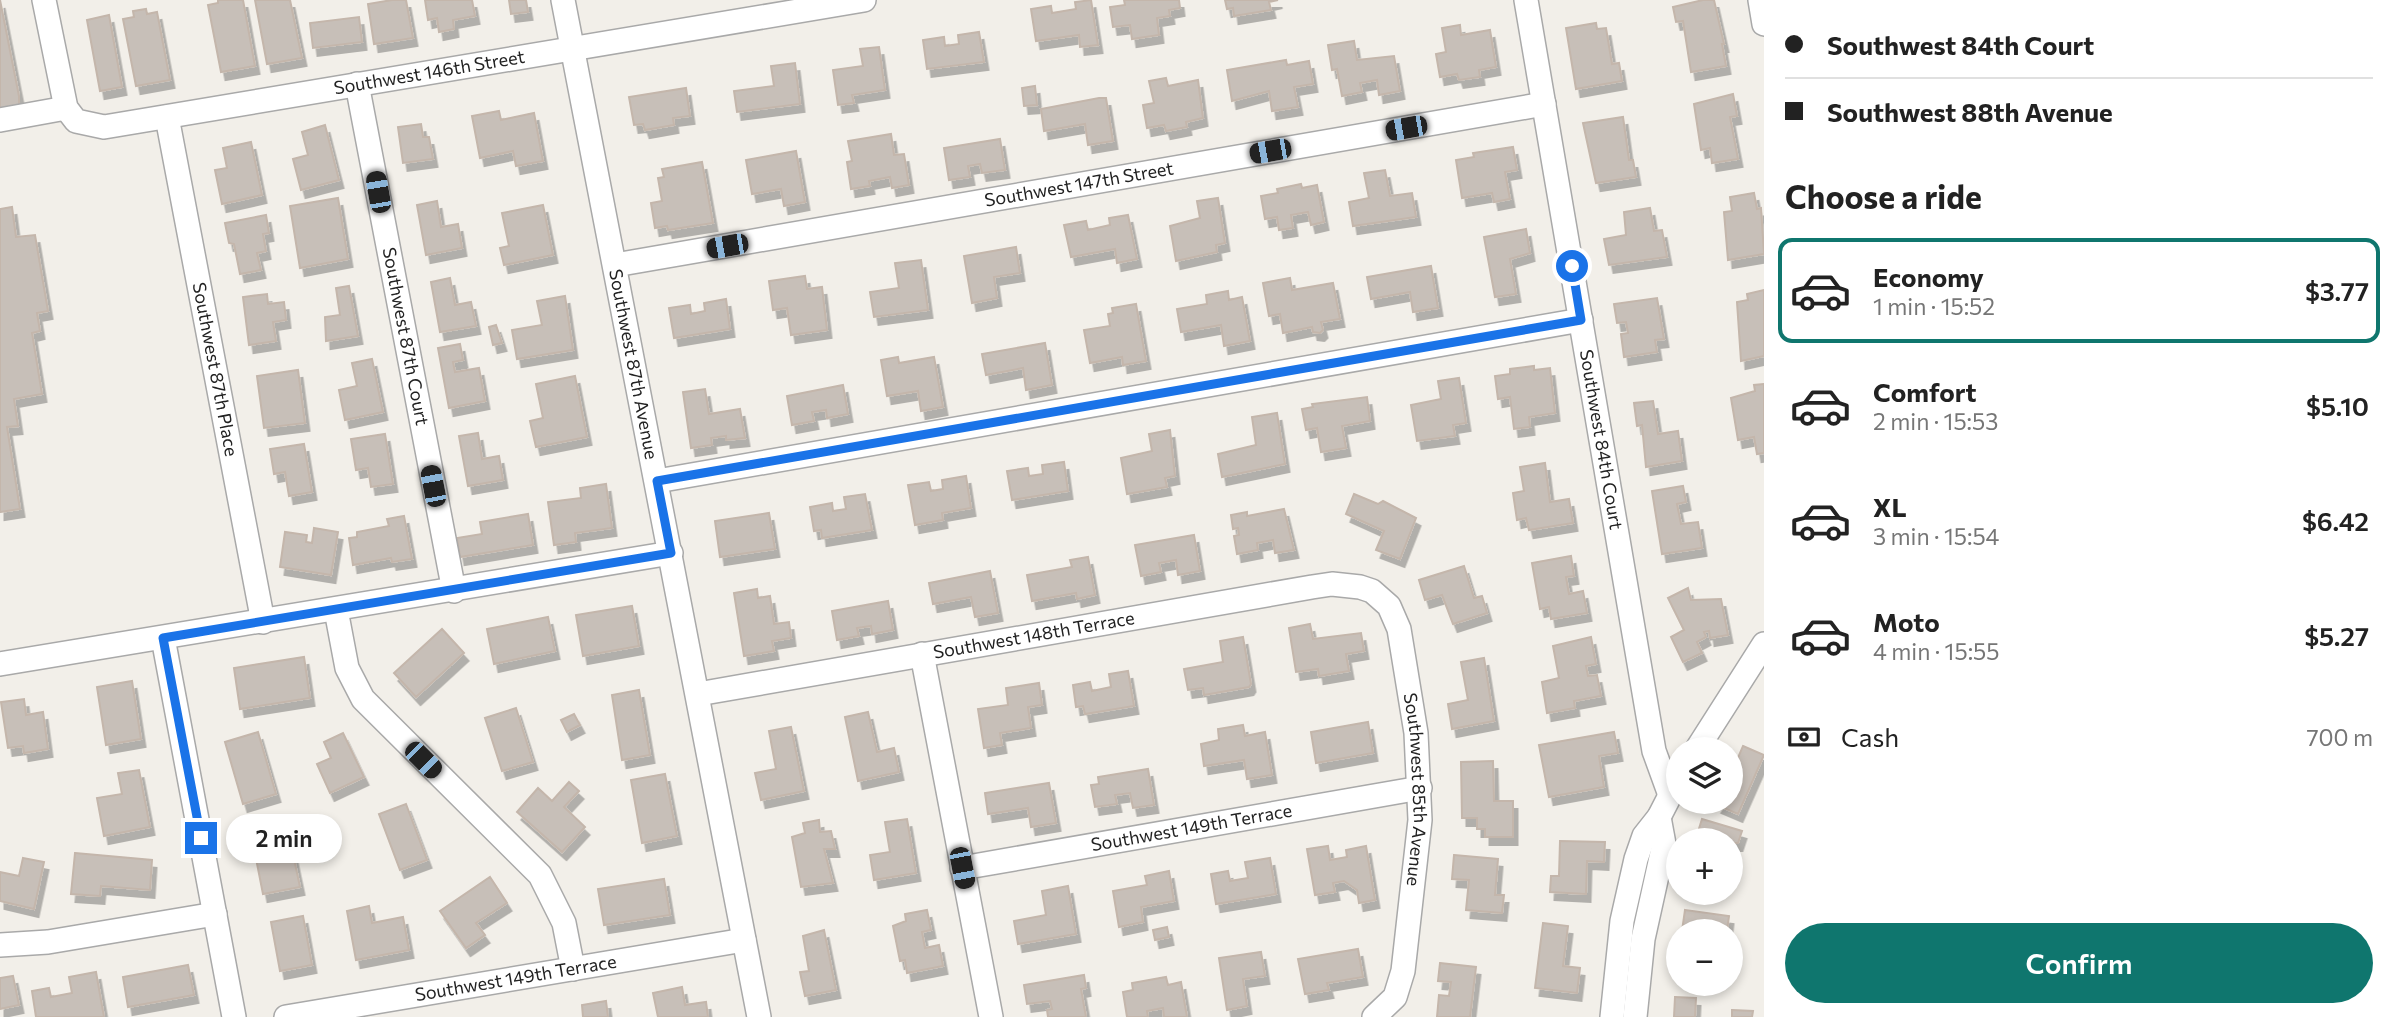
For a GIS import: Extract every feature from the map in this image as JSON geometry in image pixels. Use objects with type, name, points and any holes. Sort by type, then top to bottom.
[{"type":"street","points":[[0,120],[66,108],[44,0]]},
{"type":"street","name":"Southwest 87th Avenue","points":[[563,0],[759,1017]]},
{"type":"street","name":"Southwest 146th Street","points":[[66,108],[76,121],[92,126],[167,117],[864,0]]},
{"type":"street","name":"Southwest 84th Court","points":[[1526,0],[1654,751],[1666,773]]},
{"type":"street","points":[[1760,0],[1764,24]]},
{"type":"street","name":"Southwest 87th Court","points":[[357,84],[454,591]]},
{"type":"street","name":"Southwest 147th Street","points":[[615,265],[1544,104]]},
{"type":"street","name":"Southwest 87th Place","points":[[167,117],[263,622]]},
{"type":"street","points":[[657,481],[1581,320]]},
{"type":"street","points":[[0,664],[671,553]]},
{"type":"street","name":"Southwest 148th Terrace","points":[[698,695],[1312,587],[1347,584],[1372,591]]},
{"type":"street","name":"Southwest 85th Avenue","points":[[1372,591],[1389,606],[1399,629],[1416,733],[1420,788],[1418,846],[1405,951],[1395,997],[1374,1017]]},
{"type":"street","points":[[336,610],[347,668],[363,699],[540,875],[564,923],[573,969]]},
{"type":"street","points":[[163,638],[233,1017]]},
{"type":"street","points":[[1705,737],[1764,644]]},
{"type":"street","points":[[922,654],[991,1017]]},
{"type":"street","name":"Southwest 149th Terrace","points":[[962,868],[1420,788]]},
{"type":"street","points":[[1612,1017],[1617,956],[1629,886],[1644,836],[1666,803]]},
{"type":"street","points":[[1635,1017],[1643,939],[1664,844],[1659,817]]},
{"type":"street","points":[[0,945],[48,942],[215,914]]},
{"type":"street","name":"Southwest 149th Terrace","points":[[286,1017],[744,940]]},
{"type":"building","points":[[0,0],[19,96],[19,109],[0,112]]},
{"type":"building","points":[[218,0],[243,0],[255,66],[221,72],[208,5],[218,3]]},
{"type":"building","points":[[255,0],[290,0],[302,58],[267,64]]},
{"type":"building","points":[[406,0],[413,38],[374,44],[368,4]]},
{"type":"building","points":[[425,0],[472,0],[475,16],[453,20],[454,29],[439,32],[437,18],[428,20]]},
{"type":"building","points":[[509,0],[526,0],[528,12],[511,14]]},
{"type":"building","points":[[1091,0],[1098,45],[1080,47],[1079,35],[1036,41],[1031,9],[1051,6],[1052,13],[1076,9],[1075,2]]},
{"type":"building","points":[[1124,0],[1179,0],[1180,8],[1169,10],[1170,16],[1157,18],[1159,35],[1132,39],[1130,25],[1113,27],[1110,7],[1125,5]]},
{"type":"building","points":[[1225,0],[1278,0],[1269,2],[1271,10],[1234,16],[1233,8],[1227,9]]},
{"type":"building","points":[[1714,0],[1726,66],[1691,72],[1683,21],[1676,22],[1673,7]]},
{"type":"building","points":[[146,9],[147,14],[157,12],[170,80],[136,86],[123,19],[134,17],[133,11]]},
{"type":"building","points":[[109,15],[122,87],[100,91],[87,20]]},
{"type":"building","points":[[359,17],[362,42],[313,48],[310,23]]},
{"type":"building","points":[[1596,23],[1597,29],[1606,28],[1612,64],[1619,63],[1622,81],[1576,89],[1566,28]]},
{"type":"building","points":[[1460,25],[1461,35],[1490,30],[1496,67],[1479,70],[1480,77],[1459,80],[1457,74],[1440,77],[1436,54],[1446,52],[1442,28]]},
{"type":"building","points":[[979,32],[984,62],[927,69],[923,40],[944,37],[945,46],[959,44],[958,35]]},
{"type":"building","points":[[1354,41],[1357,60],[1394,56],[1400,91],[1379,95],[1377,80],[1360,83],[1362,92],[1342,96],[1337,69],[1332,70],[1328,45]]},
{"type":"building","points":[[879,47],[885,90],[852,95],[854,103],[838,105],[833,70],[863,66],[860,49]]},
{"type":"building","points":[[1286,60],[1287,65],[1309,61],[1313,84],[1294,87],[1298,107],[1272,111],[1269,91],[1232,101],[1227,70]]},
{"type":"building","points":[[795,63],[800,104],[737,112],[734,91],[774,86],[771,66]]},
{"type":"building","points":[[1166,78],[1168,86],[1198,80],[1203,118],[1186,122],[1187,127],[1166,131],[1164,125],[1147,128],[1143,105],[1154,103],[1149,81]]},
{"type":"building","points":[[1035,86],[1037,105],[1024,106],[1022,88]]},
{"type":"building","points":[[686,88],[690,116],[673,118],[674,125],[645,130],[643,124],[634,125],[629,97]]},
{"type":"building","points":[[1733,94],[1737,116],[1730,117],[1738,159],[1712,163],[1710,148],[1701,150],[1694,104]]},
{"type":"building","points":[[1106,98],[1113,141],[1088,145],[1085,124],[1044,131],[1041,109]]},
{"type":"building","points":[[499,111],[501,120],[534,113],[543,161],[516,166],[513,151],[480,158],[472,116]]},
{"type":"building","points":[[1623,117],[1629,160],[1633,160],[1636,177],[1596,183],[1583,123]]},
{"type":"building","points":[[421,124],[423,137],[429,137],[433,159],[403,163],[398,127]]},
{"type":"building","points":[[325,125],[339,180],[301,190],[293,159],[308,155],[302,132]]},
{"type":"building","points":[[891,134],[894,155],[904,154],[909,185],[892,188],[890,177],[869,181],[870,186],[851,189],[847,162],[852,161],[848,141]]},
{"type":"building","points":[[1000,139],[1005,170],[982,173],[980,164],[968,166],[970,177],[949,180],[944,148]]},
{"type":"building","points":[[251,142],[262,195],[222,204],[215,170],[227,168],[223,148]]},
{"type":"building","points":[[1513,147],[1517,170],[1505,172],[1510,199],[1494,202],[1492,193],[1462,198],[1456,160],[1474,157],[1473,153]]},
{"type":"building","points":[[796,151],[805,202],[784,206],[781,189],[752,194],[746,160]]},
{"type":"building","points":[[702,162],[713,223],[668,230],[667,226],[655,228],[651,203],[662,201],[658,178],[664,177],[662,169]]},
{"type":"building","points":[[1385,170],[1390,196],[1412,193],[1416,217],[1353,226],[1349,202],[1369,198],[1364,173]]},
{"type":"building","points":[[1301,184],[1302,188],[1317,185],[1324,222],[1311,225],[1308,212],[1291,215],[1293,228],[1279,230],[1277,217],[1265,219],[1261,196],[1278,193],[1277,189]]},
{"type":"building","points":[[1754,193],[1757,209],[1761,208],[1764,254],[1728,260],[1724,212],[1732,211],[1730,197]]},
{"type":"building","points":[[338,198],[348,259],[300,268],[290,206]]},
{"type":"building","points":[[1218,198],[1225,243],[1216,245],[1217,252],[1176,261],[1170,226],[1200,218],[1197,201]]},
{"type":"building","points":[[437,201],[441,227],[458,224],[462,248],[426,255],[417,205]]},
{"type":"building","points":[[543,205],[553,255],[504,265],[500,248],[509,246],[502,213]]},
{"type":"building","points":[[12,207],[16,237],[35,235],[48,311],[37,313],[40,331],[32,333],[42,394],[14,399],[18,426],[7,427],[20,509],[0,512],[0,209]]},
{"type":"building","points":[[1650,208],[1654,231],[1662,230],[1667,257],[1609,265],[1604,239],[1626,235],[1624,212]]},
{"type":"building","points":[[266,215],[269,233],[263,234],[266,251],[257,253],[261,270],[240,274],[234,244],[229,243],[225,223]]},
{"type":"building","points":[[1128,215],[1137,259],[1117,263],[1115,249],[1071,257],[1064,225],[1086,221],[1088,230],[1110,225],[1109,218]]},
{"type":"building","points":[[1526,229],[1530,253],[1510,259],[1516,294],[1495,297],[1484,237]]},
{"type":"building","points":[[1016,247],[1020,273],[994,277],[997,298],[972,303],[964,256]]},
{"type":"building","points":[[921,260],[928,310],[874,317],[870,292],[899,288],[895,263]]},
{"type":"building","points":[[1431,266],[1438,308],[1413,312],[1410,292],[1371,299],[1367,277]]},
{"type":"building","points":[[805,276],[807,289],[822,287],[827,330],[791,335],[787,308],[773,310],[769,281]]},
{"type":"building","points":[[450,278],[455,305],[471,302],[476,326],[440,332],[431,282]]},
{"type":"building","points":[[1290,278],[1292,290],[1333,283],[1340,319],[1321,322],[1323,330],[1320,333],[1313,332],[1312,327],[1283,333],[1280,314],[1269,316],[1263,283]]},
{"type":"building","points":[[349,286],[358,336],[326,341],[325,317],[340,315],[336,288]]},
{"type":"building","points":[[1764,290],[1764,356],[1741,361],[1737,302],[1748,300],[1747,294]]},
{"type":"building","points":[[1228,291],[1229,300],[1242,297],[1250,341],[1224,346],[1221,325],[1181,332],[1177,309],[1207,304],[1206,295]]},
{"type":"building","points":[[267,294],[268,304],[284,302],[286,320],[273,322],[276,341],[249,345],[243,297]]},
{"type":"building","points":[[565,296],[573,350],[517,359],[512,330],[542,325],[537,301]]},
{"type":"building","points":[[1657,298],[1664,339],[1655,340],[1657,352],[1624,357],[1621,334],[1628,333],[1626,322],[1617,323],[1614,304]]},
{"type":"building","points":[[726,299],[730,329],[674,338],[669,308],[690,305],[691,314],[705,311],[704,303]]},
{"type":"building","points":[[1136,304],[1146,361],[1123,365],[1122,357],[1090,363],[1084,330],[1110,326],[1108,314],[1113,313],[1112,308]]},
{"type":"building","points":[[496,325],[502,343],[493,345],[489,327]]},
{"type":"building","points":[[1045,343],[1052,385],[1026,390],[1023,368],[986,375],[982,354]]},
{"type":"building","points":[[460,344],[463,360],[453,362],[455,372],[479,368],[485,401],[449,408],[438,348]]},
{"type":"building","points":[[898,357],[899,363],[934,357],[943,407],[921,411],[918,391],[887,396],[881,360]]},
{"type":"building","points":[[372,359],[383,412],[345,420],[339,390],[357,386],[352,363]]},
{"type":"building","points":[[1534,366],[1534,370],[1550,368],[1555,413],[1529,417],[1530,427],[1514,429],[1510,397],[1498,399],[1495,376],[1510,374],[1510,369]]},
{"type":"building","points":[[298,370],[305,423],[264,428],[257,376]]},
{"type":"building","points":[[575,376],[587,437],[536,447],[530,421],[543,418],[536,384]]},
{"type":"building","points":[[1459,378],[1466,423],[1453,425],[1455,436],[1417,441],[1411,405],[1441,399],[1438,381]]},
{"type":"building","points":[[1764,384],[1764,453],[1757,454],[1754,437],[1738,440],[1731,398],[1755,391],[1754,385]]},
{"type":"building","points":[[843,385],[848,414],[827,418],[826,410],[812,412],[814,421],[792,425],[787,396]]},
{"type":"building","points":[[705,389],[709,414],[740,409],[745,438],[711,438],[712,445],[691,448],[683,392]]},
{"type":"building","points":[[1367,397],[1370,421],[1342,426],[1346,448],[1321,452],[1317,428],[1306,430],[1302,409],[1313,407],[1312,404]]},
{"type":"building","points":[[1653,401],[1658,434],[1678,431],[1682,461],[1646,467],[1642,425],[1637,426],[1634,403]]},
{"type":"building","points":[[1277,413],[1285,464],[1222,477],[1218,454],[1256,445],[1252,417]]},
{"type":"building","points":[[1170,430],[1175,476],[1165,478],[1167,487],[1127,494],[1121,458],[1152,451],[1149,434]]},
{"type":"building","points":[[478,433],[482,459],[499,456],[503,480],[468,486],[459,436]]},
{"type":"building","points":[[385,434],[393,484],[371,487],[368,468],[356,470],[351,439]]},
{"type":"building","points":[[304,444],[312,492],[289,496],[285,472],[274,474],[270,449]]},
{"type":"building","points":[[1064,462],[1068,491],[1012,500],[1007,471],[1028,468],[1029,476],[1043,474],[1042,465]]},
{"type":"building","points":[[1545,463],[1550,502],[1569,499],[1573,523],[1529,530],[1526,518],[1517,520],[1513,493],[1524,491],[1520,467]]},
{"type":"building","points":[[966,476],[971,508],[942,513],[943,520],[915,525],[908,485],[929,482],[931,491],[943,489],[942,480]]},
{"type":"building","points":[[606,484],[612,528],[575,533],[576,542],[554,545],[548,502],[581,498],[580,488]]},
{"type":"building","points":[[1683,486],[1686,502],[1677,504],[1681,524],[1698,522],[1702,548],[1662,554],[1652,491]]},
{"type":"building","points":[[865,494],[872,530],[822,538],[821,530],[814,531],[810,507],[832,503],[833,511],[846,509],[844,497]]},
{"type":"building","points":[[1354,494],[1378,504],[1383,501],[1416,518],[1400,559],[1376,550],[1384,531],[1346,514]]},
{"type":"building","points":[[1284,509],[1294,550],[1275,553],[1273,540],[1257,543],[1258,550],[1237,554],[1234,536],[1239,535],[1238,528],[1233,529],[1231,515],[1247,512],[1247,516]]},
{"type":"building","points":[[769,513],[775,549],[720,557],[715,521]]},
{"type":"building","points":[[528,514],[533,545],[460,557],[457,538],[482,534],[480,522]]},
{"type":"building","points":[[404,516],[412,559],[392,562],[391,558],[353,565],[349,538],[357,537],[357,532],[389,526],[387,519]]},
{"type":"building","points":[[314,528],[338,532],[331,575],[280,567],[285,532],[307,535],[306,542],[312,543]]},
{"type":"building","points":[[1194,535],[1200,571],[1178,575],[1176,560],[1159,563],[1161,572],[1141,576],[1135,545]]},
{"type":"building","points":[[1571,556],[1574,576],[1566,577],[1569,594],[1583,591],[1587,613],[1551,619],[1549,607],[1540,609],[1532,563]]},
{"type":"building","points":[[1088,557],[1095,595],[1077,599],[1076,593],[1032,601],[1027,575],[1072,567],[1070,560]]},
{"type":"building","points":[[1464,566],[1474,598],[1482,596],[1487,613],[1453,624],[1442,595],[1425,600],[1419,580]]},
{"type":"building","points":[[990,571],[998,613],[975,617],[971,597],[933,604],[929,583]]},
{"type":"building","points":[[1688,588],[1691,600],[1721,599],[1728,635],[1710,638],[1709,631],[1704,632],[1706,637],[1697,642],[1702,653],[1683,662],[1671,637],[1684,630],[1668,598]]},
{"type":"building","points":[[757,589],[758,598],[770,596],[774,624],[789,622],[791,638],[772,641],[774,651],[744,656],[734,593]]},
{"type":"building","points":[[888,601],[893,630],[872,634],[871,626],[857,628],[859,636],[837,640],[832,611]]},
{"type":"building","points":[[632,606],[639,646],[583,656],[576,615]]},
{"type":"building","points":[[548,617],[555,651],[494,664],[487,629]]},
{"type":"building","points":[[1310,624],[1313,639],[1361,633],[1364,651],[1346,654],[1349,671],[1319,676],[1318,669],[1296,672],[1289,628]]},
{"type":"building","points":[[442,629],[464,653],[416,697],[394,673]]},
{"type":"building","points":[[1243,637],[1251,684],[1249,687],[1204,695],[1203,688],[1188,690],[1184,669],[1223,662],[1220,641]]},
{"type":"building","points":[[1591,637],[1596,664],[1586,666],[1588,676],[1597,675],[1601,696],[1574,701],[1575,708],[1547,713],[1542,682],[1559,678],[1553,646]]},
{"type":"building","points":[[304,657],[310,698],[240,709],[234,668]]},
{"type":"building","points":[[1484,658],[1494,721],[1452,729],[1448,704],[1468,700],[1461,662]]},
{"type":"building","points":[[1128,671],[1134,706],[1085,714],[1083,706],[1076,707],[1073,685],[1090,682],[1092,691],[1111,687],[1109,674]]},
{"type":"building","points":[[132,681],[141,739],[106,745],[97,687]]},
{"type":"building","points":[[1039,683],[1042,705],[1028,707],[1031,728],[1000,733],[1002,745],[984,748],[978,709],[1008,705],[1006,688]]},
{"type":"building","points":[[639,690],[650,755],[622,760],[612,695]]},
{"type":"building","points":[[24,699],[26,715],[43,712],[48,749],[24,753],[23,746],[8,748],[1,702]]},
{"type":"building","points":[[516,708],[533,762],[502,771],[485,718]]},
{"type":"building","points":[[868,712],[877,752],[894,748],[899,772],[858,781],[845,717]]},
{"type":"building","points":[[574,714],[580,725],[567,732],[561,720]]},
{"type":"building","points":[[1368,722],[1373,753],[1316,763],[1311,732]]},
{"type":"building","points":[[1243,725],[1245,736],[1265,732],[1272,775],[1247,779],[1244,760],[1204,766],[1201,744],[1219,740],[1218,729]]},
{"type":"building","points":[[791,727],[804,791],[761,800],[755,773],[776,769],[769,731]]},
{"type":"building","points":[[258,732],[276,794],[243,804],[225,742]]},
{"type":"building","points":[[1614,732],[1618,753],[1599,756],[1604,787],[1549,797],[1539,745]]},
{"type":"building","points":[[343,733],[364,777],[330,793],[317,764],[331,758],[324,742]]},
{"type":"building","points":[[1743,746],[1764,755],[1743,803]]},
{"type":"building","points":[[1493,761],[1494,801],[1513,801],[1513,837],[1485,837],[1485,829],[1477,829],[1477,818],[1462,818],[1461,762]]},
{"type":"building","points":[[1148,769],[1154,805],[1133,808],[1130,793],[1115,795],[1117,804],[1095,807],[1091,785],[1099,784],[1098,777]]},
{"type":"building","points":[[139,770],[150,827],[104,836],[97,798],[122,794],[118,773]]},
{"type":"building","points":[[665,774],[677,836],[642,843],[631,780]]},
{"type":"building","points":[[569,782],[579,791],[564,807],[585,827],[562,852],[517,812],[538,788],[552,801]]},
{"type":"building","points":[[1049,783],[1056,823],[1031,827],[1028,808],[988,814],[985,793]]},
{"type":"building","points":[[406,804],[427,860],[400,870],[379,814]]},
{"type":"building","points":[[907,819],[916,873],[874,880],[870,855],[890,852],[885,822]]},
{"type":"building","points":[[1702,819],[1732,828],[1699,828]]},
{"type":"building","points":[[819,820],[820,832],[831,831],[835,849],[824,849],[833,883],[801,887],[792,837],[805,833],[803,823]]},
{"type":"building","points":[[287,826],[300,887],[263,894],[251,833]]},
{"type":"building","points":[[1560,841],[1605,842],[1604,862],[1587,861],[1586,894],[1550,892],[1551,876],[1559,876]]},
{"type":"building","points":[[1328,846],[1330,860],[1347,857],[1346,850],[1366,846],[1375,900],[1359,903],[1357,890],[1344,881],[1333,883],[1335,892],[1315,895],[1307,849]]},
{"type":"building","points":[[75,853],[152,860],[150,890],[101,886],[100,896],[71,894]]},
{"type":"building","points":[[1454,855],[1498,859],[1495,895],[1504,895],[1502,913],[1466,910],[1469,880],[1452,879]]},
{"type":"building","points":[[23,858],[44,862],[34,909],[0,901],[0,872],[19,876]]},
{"type":"building","points":[[1270,858],[1276,894],[1216,904],[1211,874],[1228,871],[1230,881],[1248,878],[1245,862]]},
{"type":"building","points":[[1169,871],[1174,901],[1141,907],[1143,922],[1119,927],[1113,891],[1147,885],[1145,876]]},
{"type":"building","points":[[490,877],[507,903],[476,923],[485,935],[466,948],[440,911]]},
{"type":"building","points":[[664,879],[670,915],[604,925],[598,889]]},
{"type":"building","points":[[1068,886],[1076,934],[1018,944],[1014,921],[1046,915],[1042,891]]},
{"type":"building","points":[[369,906],[372,923],[403,917],[409,950],[356,960],[347,911]]},
{"type":"building","points":[[927,910],[931,930],[922,932],[925,948],[939,945],[943,966],[907,973],[905,960],[900,961],[893,926],[906,921],[905,914]]},
{"type":"building","points":[[1685,910],[1729,916],[1729,919],[1684,919]]},
{"type":"building","points":[[303,916],[312,965],[280,971],[271,922]]},
{"type":"building","points":[[1543,923],[1568,926],[1563,966],[1580,968],[1577,993],[1535,988]]},
{"type":"building","points":[[1167,927],[1169,937],[1155,940],[1153,930]]},
{"type":"building","points":[[824,930],[836,990],[805,996],[800,972],[809,971],[803,936]]},
{"type":"building","points":[[1358,949],[1363,977],[1327,983],[1329,990],[1305,994],[1298,959]]},
{"type":"building","points":[[1261,952],[1265,976],[1243,979],[1247,1006],[1227,1010],[1219,958]]},
{"type":"building","points":[[1440,963],[1476,967],[1470,1017],[1437,1017],[1439,995],[1449,996],[1451,982],[1438,981]]},
{"type":"building","points":[[188,965],[194,995],[128,1007],[123,977]]},
{"type":"building","points":[[96,972],[104,1017],[36,1017],[32,991],[49,988],[51,997],[72,993],[69,977]]},
{"type":"building","points":[[1084,975],[1086,988],[1081,989],[1086,1017],[1048,1017],[1047,1010],[1052,1009],[1050,1001],[1027,1004],[1024,985]]},
{"type":"building","points":[[13,976],[19,1005],[0,1009],[0,978]]},
{"type":"building","points":[[1166,977],[1168,985],[1181,982],[1187,1017],[1164,1017],[1163,1008],[1147,1011],[1148,1017],[1127,1017],[1123,992],[1133,990],[1132,983]]},
{"type":"building","points":[[682,987],[685,1005],[706,1002],[708,1017],[658,1017],[653,993]]},
{"type":"building","points":[[1675,997],[1696,998],[1695,1017],[1674,1017]]},
{"type":"building","points":[[606,1001],[608,1017],[583,1017],[582,1005]]},
{"type":"building","points":[[1732,1010],[1753,1011],[1752,1017],[1732,1017]]},
{"type":"route","points":[[201,838],[163,638],[671,553],[657,481],[1581,320],[1572,266]]}]
